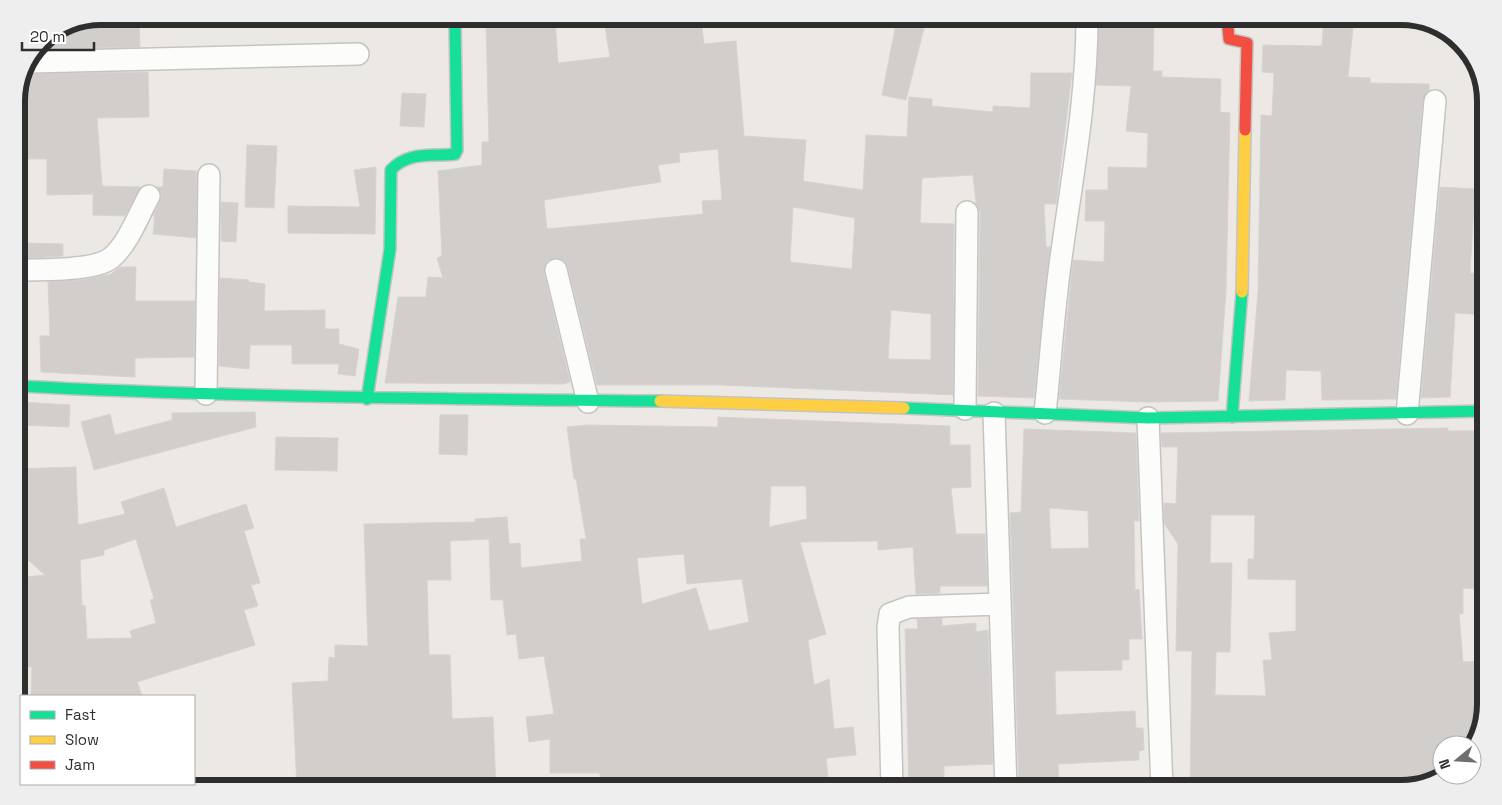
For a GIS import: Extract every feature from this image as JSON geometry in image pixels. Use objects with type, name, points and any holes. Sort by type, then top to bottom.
[{"type":"street","points":[[367,399],[388,265],[392,217],[391,170],[402,159],[454,154],[457,150],[455,25]]},
{"type":"street","points":[[1045,413],[1059,274],[1080,125],[1087,60],[1087,25]]},
{"type":"street","points":[[1227,25],[1228,39],[1247,43],[1242,292],[1232,417]]},
{"type":"street","points":[[36,62],[358,54]]},
{"type":"street","points":[[1407,414],[1436,101]]},
{"type":"street","points":[[206,394],[209,175]]},
{"type":"street","points":[[25,270],[68,270],[109,260],[122,244],[149,196]]},
{"type":"street","points":[[965,410],[967,212]]},
{"type":"street","points":[[556,270],[588,402]]},
{"type":"street","points":[[25,386],[367,399],[588,402],[719,401],[1148,418],[1477,411]]},
{"type":"street","points":[[994,413],[1006,780]]},
{"type":"street","points":[[1148,418],[1162,780]]},
{"type":"street","points":[[892,780],[888,627],[890,614],[909,608],[1000,604]]},
{"type":"building","points":[[100,25],[139,25],[140,47],[47,49],[59,38],[72,31],[86,26]]},
{"type":"building","points":[[486,25],[555,25],[558,63],[610,57],[605,25],[702,25],[704,44],[736,41],[744,136],[806,140],[803,181],[863,190],[866,135],[907,137],[909,97],[932,99],[932,106],[993,112],[993,106],[1030,108],[1031,73],[1072,73],[1056,204],[1044,204],[1046,247],[1050,247],[1034,398],[978,396],[980,212],[976,203],[973,175],[922,178],[920,223],[954,224],[953,395],[720,385],[597,385],[568,267],[565,261],[554,258],[547,261],[544,273],[570,382],[563,384],[385,383],[398,297],[426,297],[428,277],[443,278],[437,258],[442,256],[438,171],[482,165],[482,142],[489,142]],"holes":[[[718,149],[722,200],[702,201],[703,214],[547,229],[544,200],[661,182],[658,165],[680,162],[679,153]],[[793,207],[855,218],[852,269],[790,262]],[[891,310],[931,314],[931,360],[888,359]]]},
{"type":"building","points":[[896,25],[925,25],[906,100],[882,95]]},
{"type":"building","points":[[1099,25],[1154,25],[1153,71],[1162,71],[1162,77],[1221,79],[1220,112],[1230,113],[1226,291],[1218,401],[1148,402],[1059,399],[1073,260],[1104,262],[1105,221],[1085,221],[1086,190],[1108,190],[1108,167],[1147,168],[1148,133],[1126,131],[1131,86],[1096,85]]},
{"type":"building","points":[[1323,25],[1353,25],[1348,77],[1370,78],[1370,83],[1429,84],[1429,90],[1423,100],[1396,399],[1322,400],[1321,371],[1286,370],[1285,400],[1249,401],[1258,292],[1261,115],[1272,116],[1274,73],[1262,72],[1263,45],[1322,46]]},
{"type":"building","points":[[148,72],[149,117],[97,118],[102,186],[141,187],[125,216],[93,215],[93,194],[47,195],[47,159],[28,159],[28,81],[31,74]]},
{"type":"building","points":[[402,93],[426,94],[424,127],[400,126]]},
{"type":"building","points":[[247,145],[277,146],[274,208],[245,207]]},
{"type":"building","points":[[376,167],[375,234],[288,233],[288,206],[360,207],[354,170]]},
{"type":"building","points":[[164,169],[197,171],[196,238],[153,234],[155,216],[153,216],[161,195],[157,187],[163,187]]},
{"type":"building","points":[[1440,187],[1475,189],[1470,273],[1477,273],[1477,314],[1455,313],[1450,397],[1421,398]]},
{"type":"building","points":[[221,202],[238,203],[236,242],[221,241]]},
{"type":"building","points":[[26,243],[63,244],[63,256],[25,258]]},
{"type":"building","points":[[120,267],[136,267],[135,301],[195,301],[194,357],[135,358],[135,377],[41,372],[40,336],[50,336],[48,282],[81,280],[111,274]]},
{"type":"building","points":[[220,278],[249,280],[249,282],[265,284],[264,311],[325,310],[325,329],[339,329],[339,344],[359,349],[355,376],[338,374],[339,364],[292,364],[292,345],[250,345],[249,369],[219,366]]},
{"type":"building","points":[[25,402],[70,405],[69,427],[25,425]]},
{"type":"building","points":[[255,412],[256,427],[94,470],[81,422],[110,414],[115,435],[172,420],[172,413]]},
{"type":"building","points":[[440,415],[468,415],[467,455],[439,454]]},
{"type":"building","points":[[718,417],[950,426],[950,445],[970,445],[971,487],[951,488],[956,534],[985,534],[987,586],[940,586],[940,593],[916,594],[913,547],[878,550],[878,541],[800,542],[826,634],[808,640],[814,685],[829,679],[834,729],[853,727],[856,755],[826,758],[828,780],[600,780],[600,773],[550,773],[550,739],[529,742],[526,717],[554,714],[544,656],[519,659],[516,634],[507,635],[503,600],[491,600],[489,539],[450,541],[451,580],[427,580],[429,655],[450,655],[452,719],[493,717],[496,780],[297,780],[292,683],[328,681],[329,657],[335,658],[335,645],[368,646],[364,524],[475,522],[475,519],[507,517],[509,544],[520,543],[521,568],[582,561],[580,539],[586,539],[576,479],[574,479],[567,427],[587,425],[718,427]],"holes":[[[771,486],[806,486],[807,519],[769,527]],[[684,554],[687,584],[742,579],[749,622],[709,631],[696,588],[642,604],[637,558]]]},
{"type":"building","points":[[1448,428],[1448,431],[1477,431],[1477,559],[1475,559],[1475,589],[1463,588],[1463,614],[1459,614],[1463,662],[1477,661],[1476,719],[1470,735],[1432,735],[1432,773],[1401,780],[1190,780],[1192,651],[1176,651],[1178,544],[1164,523],[1164,503],[1176,504],[1178,447],[1162,447],[1161,433]],"holes":[[[1211,515],[1255,515],[1254,559],[1248,559],[1248,579],[1296,580],[1296,631],[1269,633],[1272,660],[1263,660],[1266,696],[1215,695],[1216,652],[1230,652],[1232,563],[1210,563]]]},
{"type":"building","points":[[1024,429],[1136,433],[1139,521],[1134,521],[1135,590],[1139,589],[1142,639],[1129,639],[1129,660],[1122,660],[1122,670],[1055,671],[1056,715],[1135,711],[1136,728],[1143,728],[1144,750],[1139,751],[1139,760],[1058,764],[1059,780],[1019,780],[1010,513],[1021,512]],"holes":[[[1049,508],[1088,511],[1089,548],[1051,549]]]},
{"type":"building","points":[[276,437],[338,438],[337,471],[275,470]]},
{"type":"building","points":[[76,467],[78,525],[125,514],[121,502],[164,488],[176,527],[246,504],[254,528],[244,531],[260,583],[251,585],[258,606],[244,610],[255,645],[137,682],[142,695],[31,695],[32,667],[25,667],[25,577],[45,575],[25,557],[25,469]],"holes":[[[136,539],[154,599],[150,600],[156,623],[130,631],[132,638],[87,639],[85,605],[82,606],[80,560],[104,555],[104,550]]]},
{"type":"building","points":[[942,618],[942,626],[976,623],[976,632],[988,630],[993,764],[944,766],[944,780],[909,780],[905,629],[918,629],[917,619]]},
{"type":"traffic: fast","points":[[367,399],[390,249],[391,170],[412,157],[455,154],[457,150],[455,25]]},
{"type":"traffic: fast","points":[[1232,417],[1242,292]]},
{"type":"traffic: fast","points":[[25,386],[258,395],[660,401]]},
{"type":"traffic: fast","points":[[904,408],[1148,418],[1477,411]]},
{"type":"traffic: slow","points":[[1242,292],[1245,130]]},
{"type":"traffic: slow","points":[[660,401],[904,408]]},
{"type":"traffic: jam","points":[[1228,25],[1229,39],[1247,43],[1245,130]]}]
